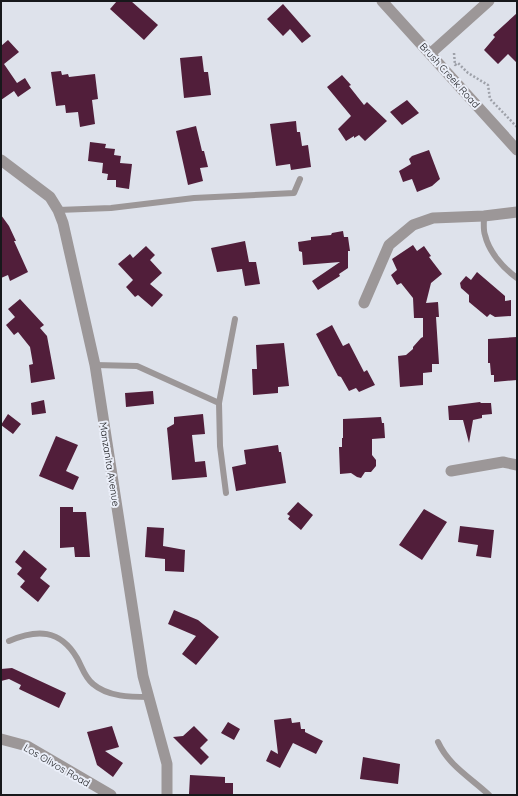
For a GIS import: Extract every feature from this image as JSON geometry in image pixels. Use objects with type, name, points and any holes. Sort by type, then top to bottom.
[{"type":"street","name":"Brush Creek Road","points":[[382,1],[431,53],[517,150]]},
{"type":"street","points":[[431,53],[488,1]]},
{"type":"street","name":"Manzanita Avenue","points":[[1,160],[50,197],[58,210],[63,223],[95,366],[143,676],[167,764],[167,795]]},
{"type":"street","points":[[364,303],[389,245],[413,225],[433,218],[484,216],[517,212]]},
{"type":"street","points":[[451,471],[503,462],[517,465]]},
{"type":"street","name":"Los Olivos Road","points":[[1,739],[27,746],[111,795]]},
{"type":"lane","points":[[58,210],[111,208],[194,198],[294,193],[300,179]]},
{"type":"lane","points":[[484,216],[484,235],[495,256],[507,271],[517,278]]},
{"type":"lane","points":[[226,492],[220,446],[219,403],[235,319]]},
{"type":"lane","points":[[95,366],[137,366],[219,403]]},
{"type":"lane","points":[[9,642],[25,634],[43,632],[54,636],[72,651],[85,675],[93,684],[116,695],[149,697]]},
{"type":"lane","points":[[438,742],[444,755],[453,765],[470,777],[489,795]]},
{"type":"path","points":[[454,53],[455,65],[458,63],[468,73],[488,85],[490,99],[517,127]]},
{"type":"building","points":[[117,1],[131,1],[158,25],[144,40],[110,9]]},
{"type":"building","points":[[283,4],[311,36],[302,43],[290,29],[283,36],[267,19]]},
{"type":"building","points":[[517,13],[517,63],[508,54],[498,64],[484,50],[495,37],[493,35]]},
{"type":"building","points":[[8,40],[19,52],[4,64],[17,83],[25,78],[31,88],[18,97],[14,91],[1,100],[1,46]]},
{"type":"building","points":[[202,56],[204,72],[208,72],[211,95],[184,98],[180,58]]},
{"type":"building","points":[[61,71],[62,75],[68,74],[69,77],[95,74],[98,99],[92,100],[95,124],[80,127],[78,112],[66,113],[65,105],[56,106],[51,72]]},
{"type":"building","points":[[342,75],[351,85],[349,86],[364,105],[367,102],[387,121],[365,141],[359,135],[346,141],[338,129],[351,116],[327,87]]},
{"type":"building","points":[[407,100],[419,113],[402,125],[390,112]]},
{"type":"building","points":[[296,121],[297,132],[300,132],[302,146],[308,145],[311,167],[291,170],[290,164],[276,166],[270,124]]},
{"type":"building","points":[[196,126],[202,151],[204,151],[208,167],[200,168],[203,181],[188,185],[176,131]]},
{"type":"building","points":[[90,142],[106,144],[105,148],[115,149],[114,155],[121,156],[120,163],[132,164],[129,189],[116,187],[116,180],[107,180],[108,174],[102,173],[103,163],[88,161]]},
{"type":"building","points":[[429,150],[440,179],[432,186],[417,192],[412,179],[403,182],[399,171],[411,164],[409,159],[412,156]]},
{"type":"building","points":[[1,215],[9,226],[28,272],[10,281],[8,275],[1,278]]},
{"type":"building","points":[[343,231],[344,237],[348,237],[350,251],[348,251],[348,268],[339,274],[340,276],[318,290],[312,281],[340,262],[303,265],[302,252],[299,251],[298,242],[311,240],[311,237],[331,235],[332,233]]},
{"type":"building","points":[[245,241],[249,262],[256,262],[260,284],[245,286],[242,269],[217,272],[211,248]]},
{"type":"building","points":[[413,245],[417,251],[424,246],[431,256],[429,257],[442,274],[431,283],[426,303],[438,302],[439,317],[436,317],[439,364],[432,364],[432,372],[423,373],[423,385],[400,387],[398,356],[406,355],[423,337],[423,318],[414,318],[413,298],[401,283],[397,285],[391,275],[397,270],[392,259]]},
{"type":"building","points":[[146,246],[155,255],[150,260],[162,273],[150,284],[163,295],[152,307],[138,295],[135,297],[126,287],[133,280],[118,264],[130,254],[133,258]]},
{"type":"building","points":[[477,272],[505,296],[505,301],[511,300],[511,316],[495,317],[490,314],[487,317],[469,302],[469,295],[461,288],[460,283],[466,276],[471,280]]},
{"type":"building","points":[[20,299],[44,325],[40,328],[47,336],[55,379],[31,383],[29,365],[33,364],[30,347],[18,332],[14,335],[6,325],[15,317],[8,309]]},
{"type":"building","points":[[332,325],[343,346],[349,343],[364,372],[367,370],[375,385],[359,392],[356,388],[349,391],[341,377],[338,376],[316,334]]},
{"type":"building","points":[[517,337],[517,380],[494,382],[494,375],[491,375],[490,363],[488,363],[488,339]]},
{"type":"building","points":[[284,343],[289,386],[278,387],[278,393],[253,395],[252,369],[257,369],[256,345]]},
{"type":"building","points":[[153,391],[154,404],[126,407],[125,393]]},
{"type":"building","points":[[44,400],[46,413],[32,415],[31,403]]},
{"type":"building","points":[[480,402],[491,403],[492,414],[482,415],[482,418],[473,420],[469,443],[463,420],[449,420],[448,406]]},
{"type":"building","points":[[8,414],[21,424],[13,434],[1,425]]},
{"type":"building","points":[[203,414],[205,434],[192,435],[195,462],[205,461],[207,477],[172,480],[167,428],[174,424],[174,417]]},
{"type":"building","points":[[381,417],[382,423],[384,423],[385,438],[372,439],[372,455],[376,460],[376,466],[371,472],[365,472],[361,478],[351,473],[340,474],[339,447],[342,447],[343,419]]},
{"type":"building","points":[[56,436],[78,445],[66,471],[79,477],[73,490],[39,476]]},
{"type":"building","points":[[278,445],[279,452],[281,452],[286,483],[236,491],[232,467],[246,464],[244,450]]},
{"type":"building","points":[[298,502],[313,515],[301,530],[288,519],[290,516],[287,514]]},
{"type":"building","points":[[60,507],[73,507],[73,512],[86,512],[90,557],[75,557],[74,547],[60,548]]},
{"type":"building","points":[[424,509],[447,522],[422,560],[399,545]]},
{"type":"building","points":[[460,526],[494,530],[491,558],[476,556],[478,545],[458,542]]},
{"type":"building","points":[[147,527],[164,528],[163,546],[185,550],[184,572],[165,571],[165,559],[145,557]]},
{"type":"building","points":[[24,550],[47,569],[40,578],[50,586],[38,602],[20,587],[25,581],[17,574],[22,568],[15,562]]},
{"type":"building","points":[[174,610],[198,620],[219,637],[196,665],[182,654],[196,636],[168,624]]},
{"type":"building","points":[[12,668],[66,693],[59,708],[19,689],[21,685],[9,679],[1,681],[1,669]]},
{"type":"building","points":[[291,718],[292,723],[300,722],[301,729],[305,729],[305,732],[323,741],[316,754],[293,743],[280,768],[266,761],[271,750],[278,754],[274,720]]},
{"type":"building","points":[[228,722],[240,729],[234,740],[221,733]]},
{"type":"building","points":[[112,726],[119,747],[105,751],[123,763],[113,777],[97,765],[87,732]]},
{"type":"building","points":[[194,726],[208,740],[200,748],[209,757],[201,765],[173,737],[183,736]]},
{"type":"building","points":[[363,757],[400,764],[398,784],[360,779]]},
{"type":"building","points":[[190,775],[225,777],[225,783],[233,783],[233,795],[189,794]]}]
